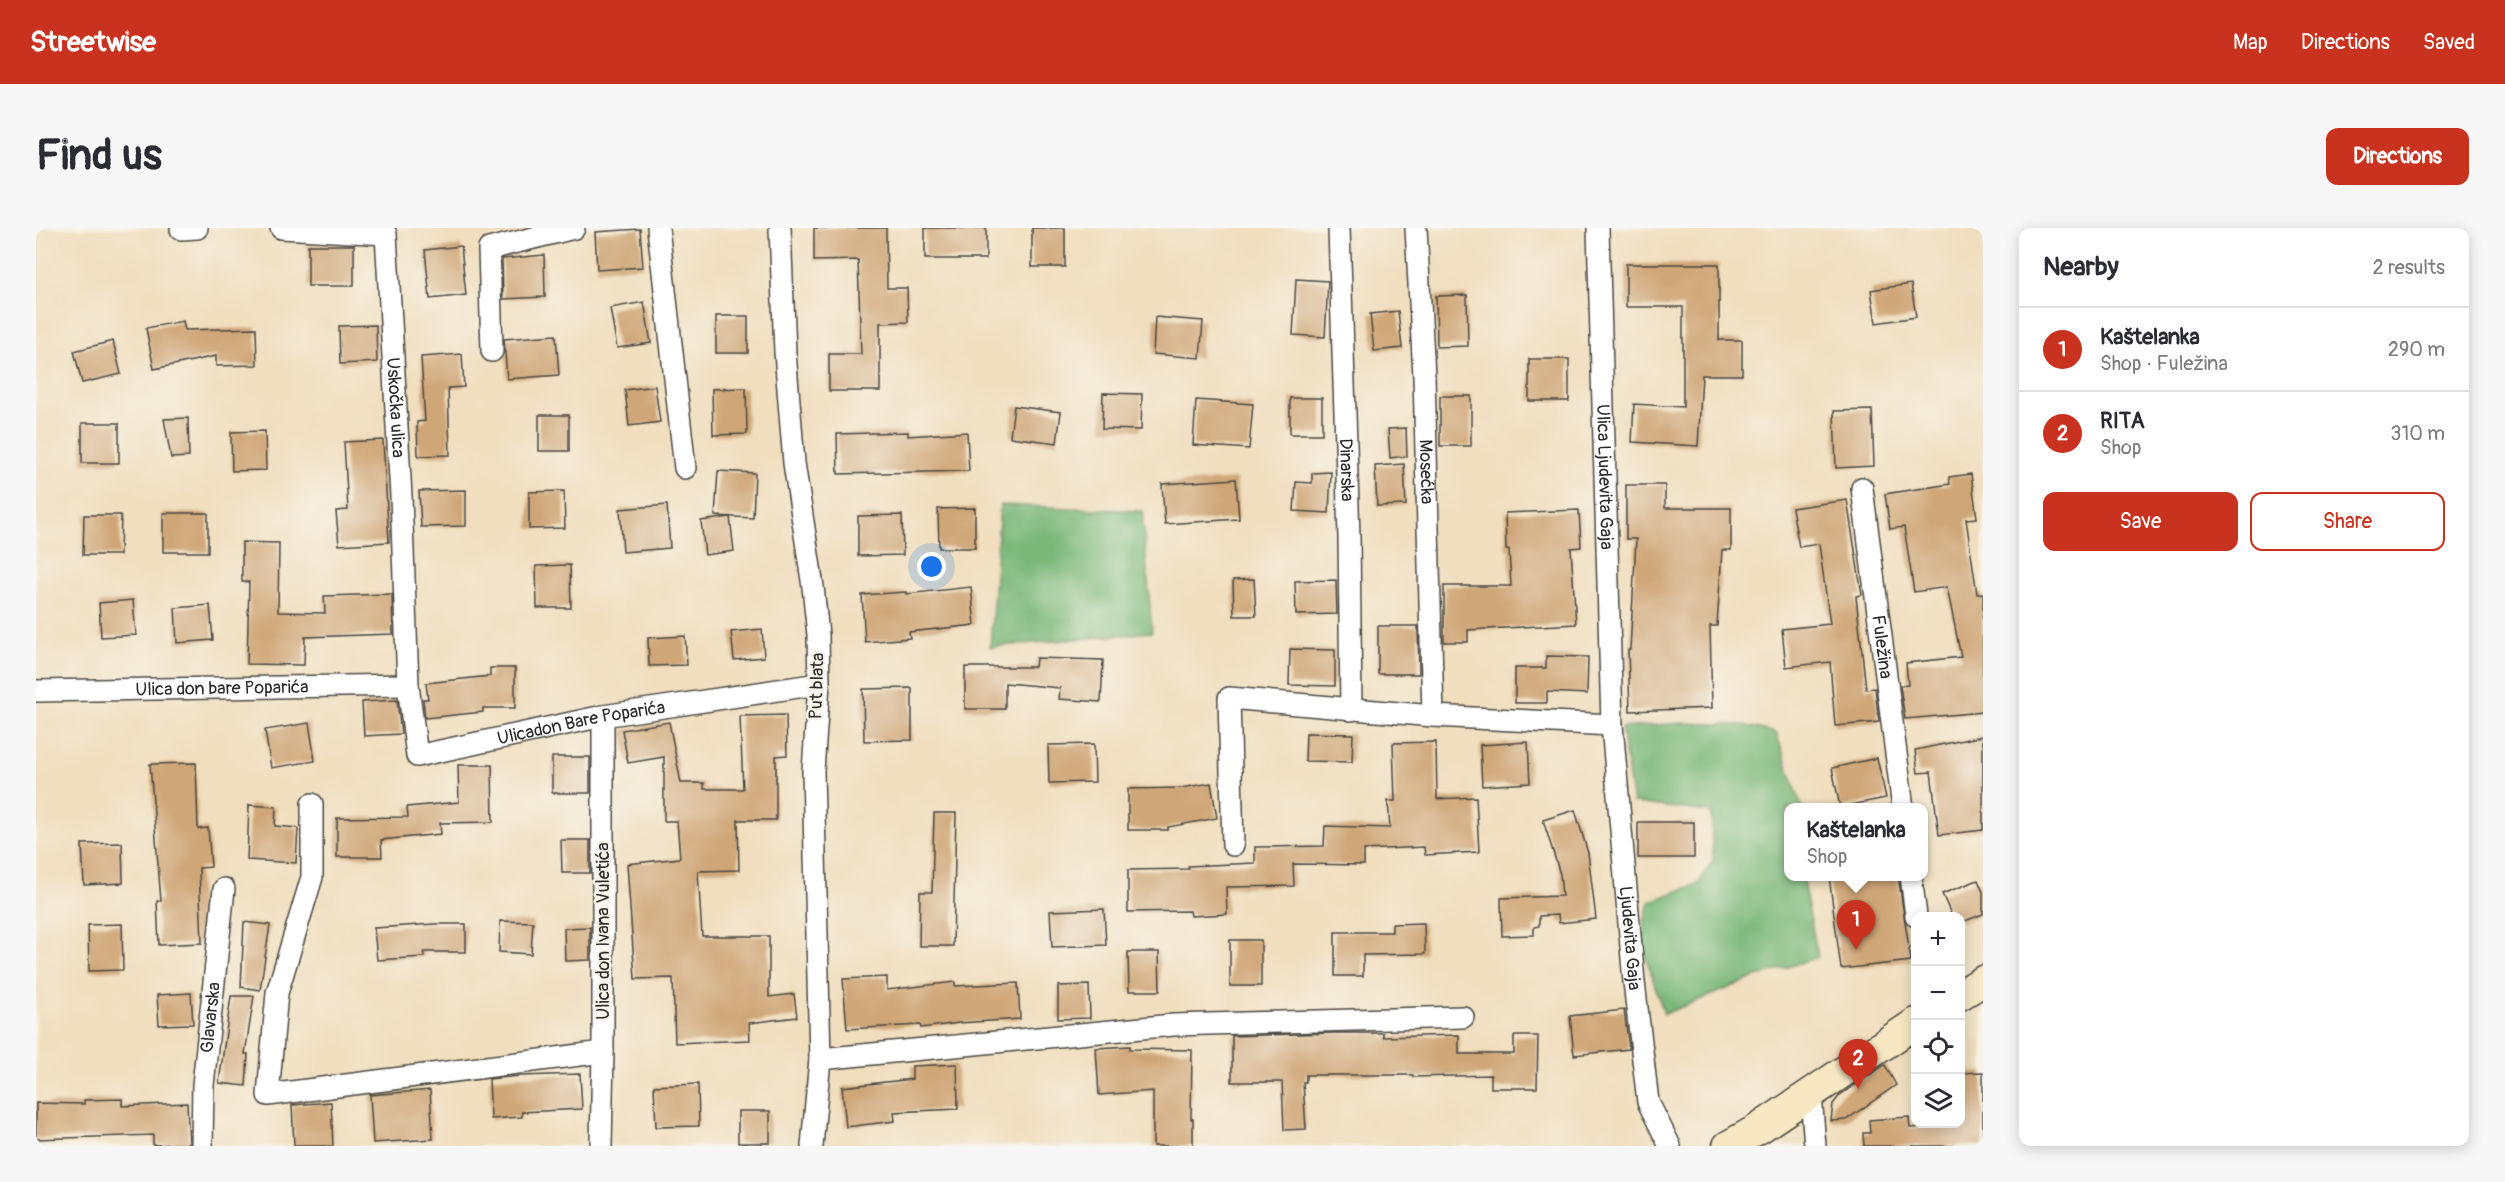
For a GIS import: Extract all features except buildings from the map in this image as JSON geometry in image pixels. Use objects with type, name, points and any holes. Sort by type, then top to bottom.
[{"type":"main road","points":[[1965,991],[1983,981]]},
{"type":"main road","points":[[1728,1146],[1810,1095],[1911,1026]]},
{"type":"street","name":"Uskočka ulica","points":[[281,228],[386,231],[394,408],[401,496],[408,685]]},
{"type":"street","points":[[492,351],[489,249],[574,228]]},
{"type":"street","points":[[658,228],[686,468]]},
{"type":"street","name":"Put blata","points":[[780,228],[785,352],[794,463],[818,635],[819,684],[813,771],[820,1059],[812,1146]]},
{"type":"street","name":"Dinarska","points":[[1339,228],[1349,537],[1351,710]]},
{"type":"street","name":"Mosećka","points":[[1416,228],[1424,376],[1432,716]]},
{"type":"street","name":"Ulica Ljudevita Gaja","points":[[1598,228],[1612,725]]},
{"type":"street","name":"Fuležina","points":[[1862,488],[1901,803]]},
{"type":"street","name":"Ulicadon Bare Poparića","points":[[408,685],[417,756],[603,717],[819,684]]},
{"type":"street","name":"Ulica don bare Poparića","points":[[36,691],[408,685]]},
{"type":"street","points":[[1233,845],[1229,698],[1432,716],[1612,725]]},
{"type":"street","name":"Ulica don Ivana Vuletića","points":[[601,1146],[603,717]]},
{"type":"street","name":"Ljudevita Gaja","points":[[1612,725],[1634,982],[1648,1102],[1670,1146]]},
{"type":"street","points":[[312,804],[312,877],[278,993],[268,1095],[603,1052]]},
{"type":"street","points":[[1912,881],[1916,912]]},
{"type":"street","name":"Glavarska","points":[[202,1146],[203,1085],[224,890]]},
{"type":"street","points":[[820,1059],[1173,1025],[1463,1017]]},
{"type":"street","points":[[1810,1095],[1815,1146]]},
{"type":"green space","points":[[1000,505],[1142,511],[1152,632],[990,647]]},
{"type":"green space","points":[[1681,723],[1743,725],[1776,733],[1801,803],[1784,803],[1784,881],[1803,881],[1818,957],[1751,979],[1664,1014],[1640,939],[1649,902],[1699,883],[1713,860],[1711,812],[1633,803],[1621,728]]},
{"type":"place","name":"Kaštelanka","points":[[1856,950]]},
{"type":"place","name":"RITA","points":[[1858,1089]]}]
